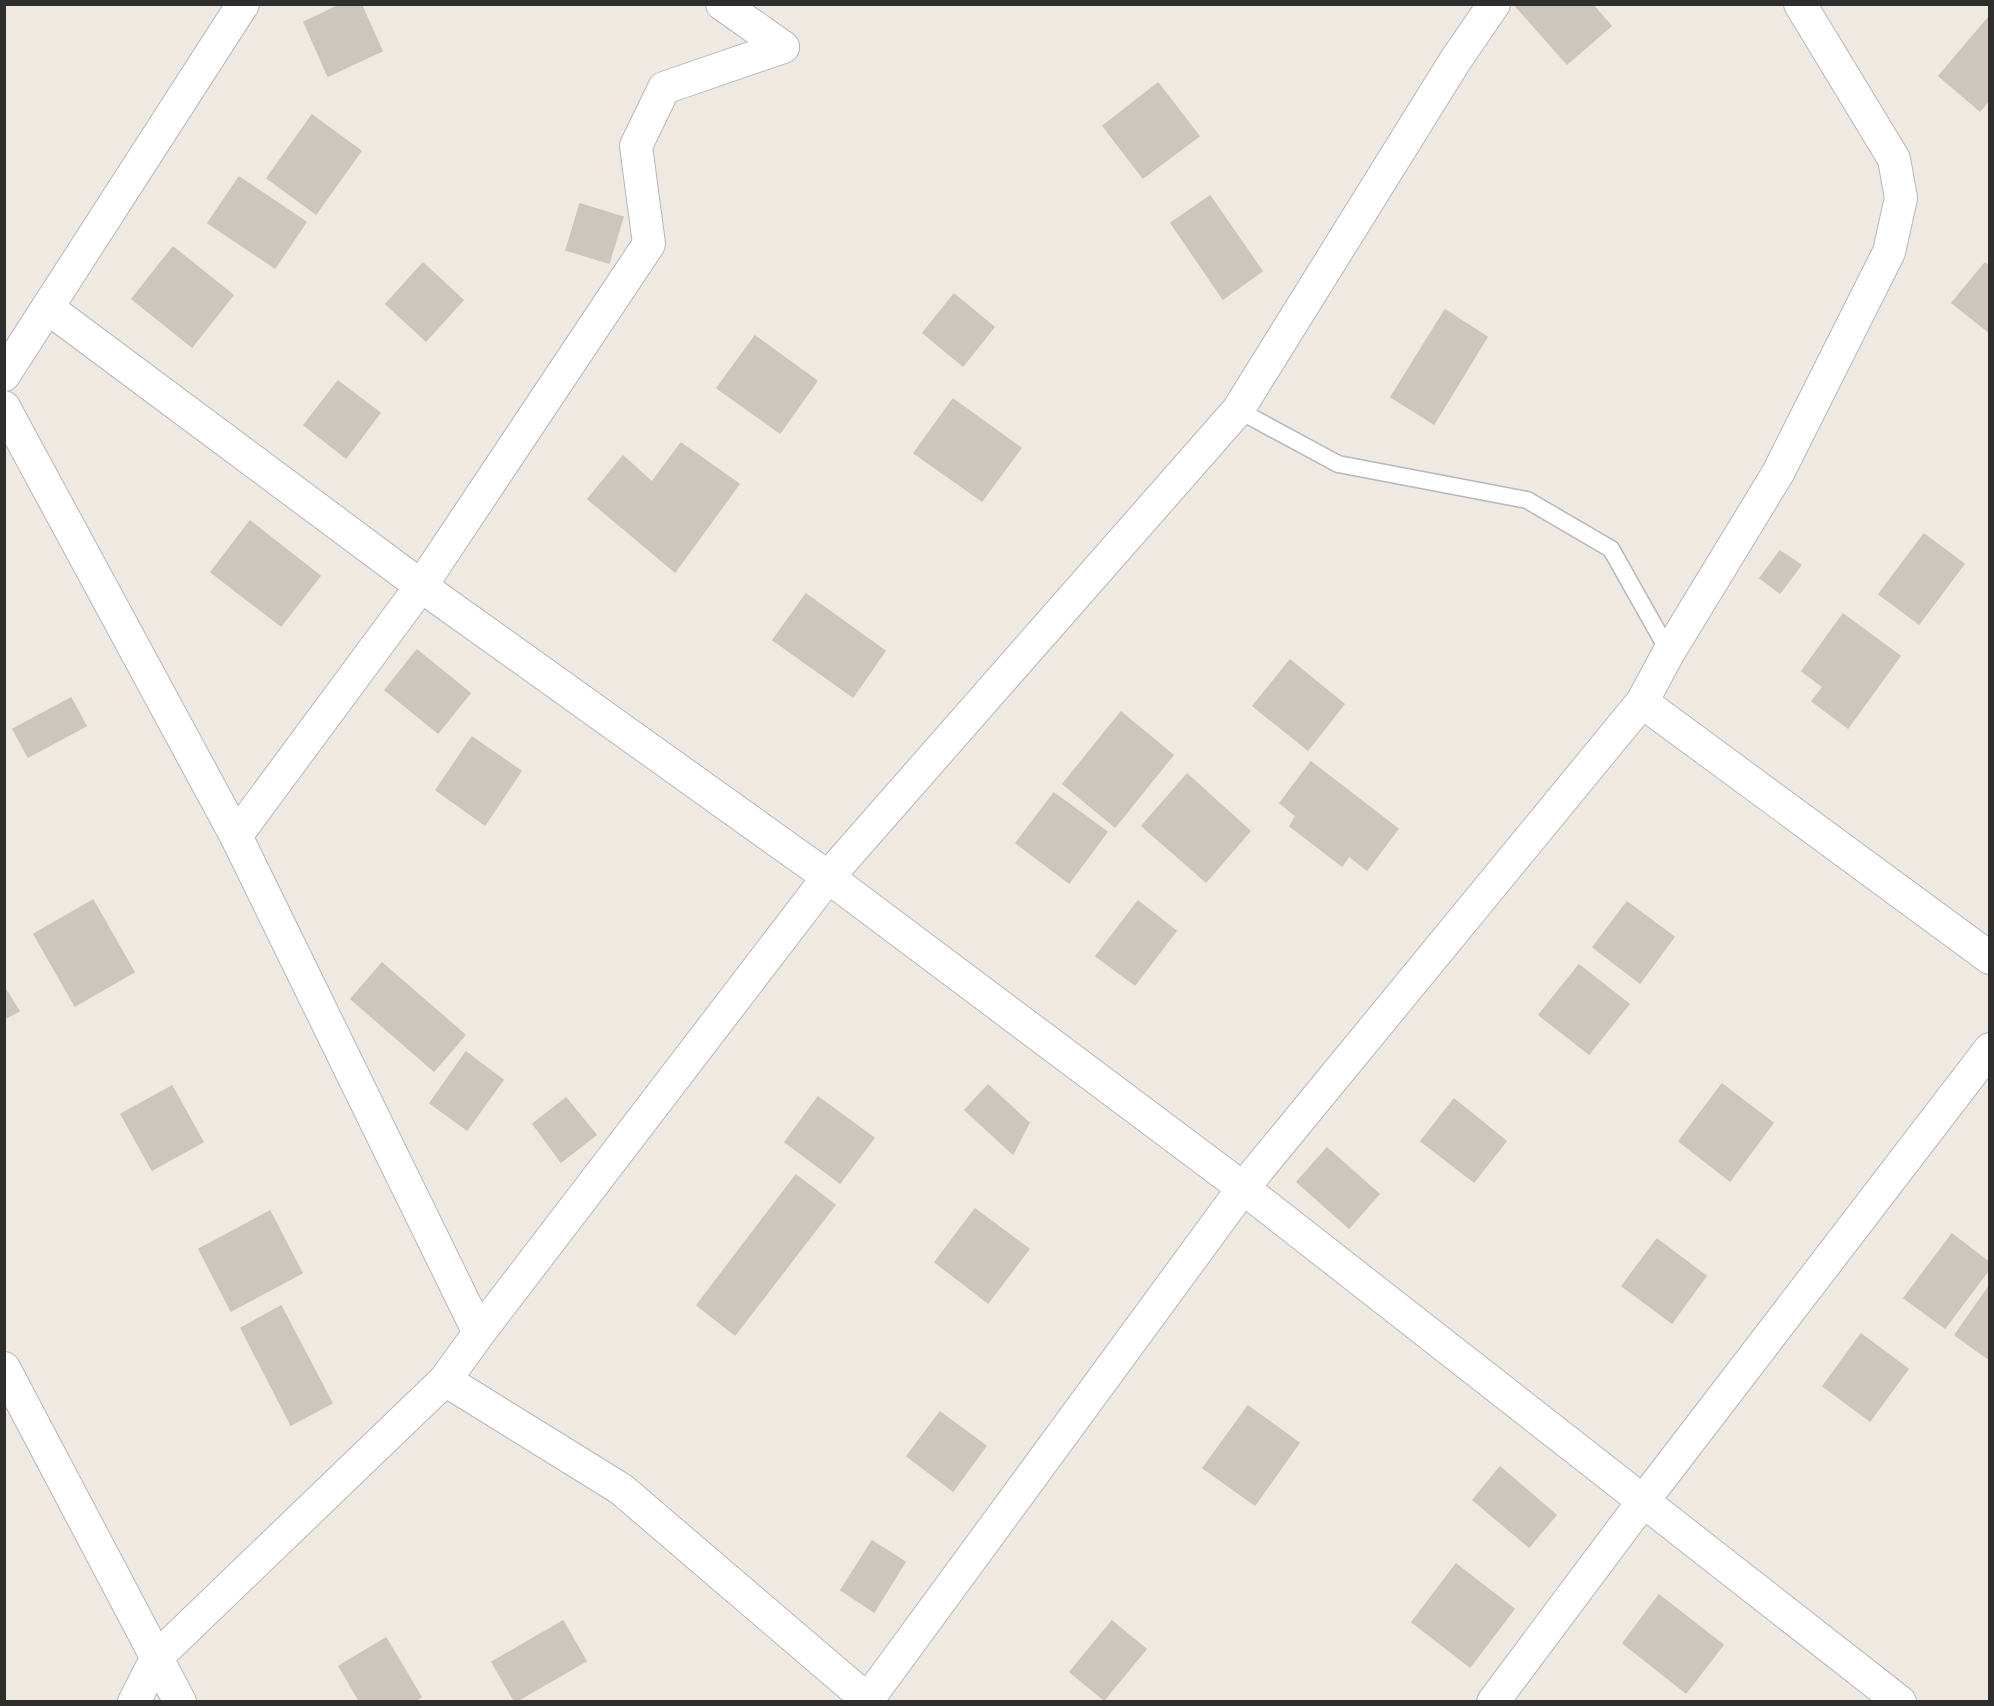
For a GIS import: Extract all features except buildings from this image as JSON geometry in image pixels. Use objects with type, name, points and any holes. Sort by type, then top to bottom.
[{"type":"street","points":[[4,375],[243,4]]},
{"type":"street","points":[[236,836],[421,586],[649,244],[636,146],[664,88],[783,47],[722,4]]},
{"type":"street","points":[[134,1701],[157,1657],[445,1380],[828,877],[1238,410],[1455,61],[1494,4]]},
{"type":"street","points":[[445,1380],[621,1489],[868,1701],[1243,1188],[1642,702],[1669,652],[1778,473],[1889,252],[1901,198],[1894,159],[1800,4]]},
{"type":"street","points":[[48,308],[421,586],[828,877],[1243,1188],[1900,1701]]},
{"type":"street","points":[[4,407],[236,836],[479,1333]]},
{"type":"street","points":[[1642,702],[1989,958]]},
{"type":"street","points":[[1493,1701],[1989,1049]]},
{"type":"street","points":[[4,1368],[180,1701]]},
{"type":"lane","points":[[1238,410],[1338,464],[1527,500],[1611,549],[1669,652]]}]
